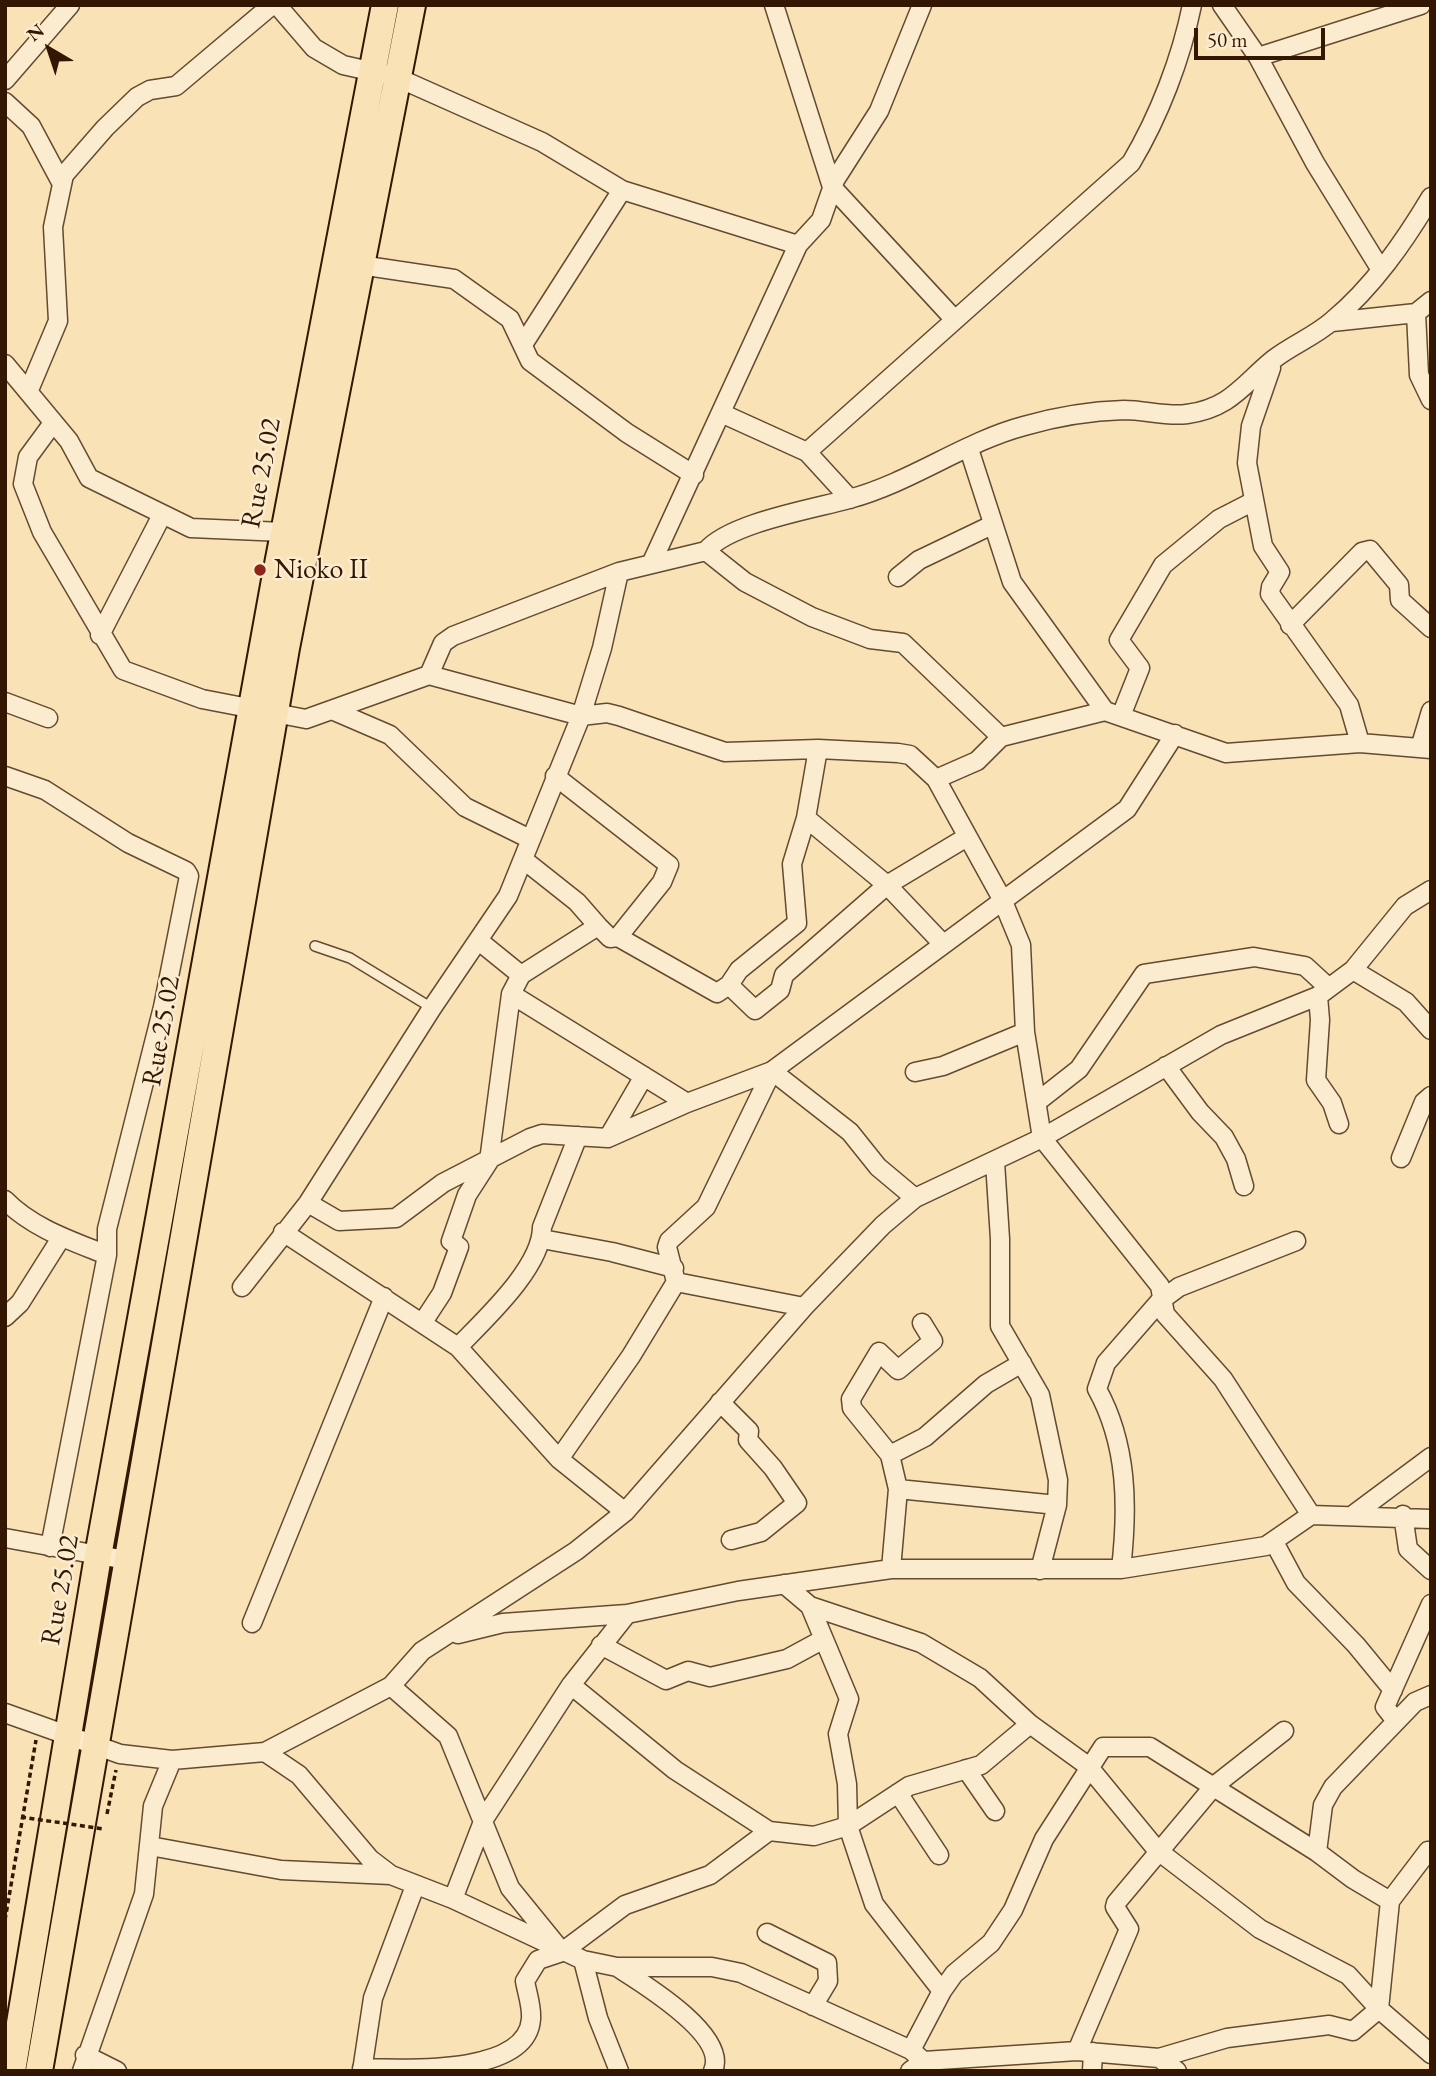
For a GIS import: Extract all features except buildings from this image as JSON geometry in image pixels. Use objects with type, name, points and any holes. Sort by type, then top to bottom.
[{"type":"main road","name":"Rue 25.02","points":[[12,2071],[98,1556],[263,712],[283,532],[385,5]]},
{"type":"main road","points":[[39,2071],[97,1746],[263,712],[360,265],[412,5]]},
{"type":"street","points":[[5,80],[70,5]]},
{"type":"street","points":[[29,390],[58,321],[53,227],[62,184],[78,157],[137,97],[150,90],[176,86],[272,5]]},
{"type":"street","points":[[277,5],[314,48],[343,65],[396,77],[541,142],[622,190],[798,245]]},
{"type":"street","points":[[774,5],[832,187],[955,320]]},
{"type":"street","points":[[807,452],[1131,163],[1151,130],[1188,28],[1192,5]]},
{"type":"street","points":[[1222,5],[1258,57],[1315,163],[1381,270]]},
{"type":"street","points":[[1258,57],[1421,5]]},
{"type":"street","points":[[652,562],[798,245],[821,220],[832,187],[879,111],[916,7]]},
{"type":"street","points":[[5,102],[31,126],[62,184]]},
{"type":"street","points":[[524,343],[622,190]]},
{"type":"street","points":[[429,675],[443,643],[453,636],[619,572],[706,551],[713,543],[787,514],[850,499],[930,469],[995,435],[1043,421],[1124,410],[1184,415],[1202,412],[1238,394],[1274,359],[1332,322],[1404,242],[1431,197]]},
{"type":"street","points":[[360,265],[454,279],[468,286],[510,319],[530,360],[626,433],[694,475]]},
{"type":"street","points":[[1332,322],[1424,307],[1419,375],[1431,400]]},
{"type":"street","points":[[1274,359],[1251,426],[1247,463],[1262,546],[1280,572],[1270,587],[1270,594],[1349,705],[1360,743]]},
{"type":"street","points":[[5,364],[69,441],[89,478],[191,528],[204,531],[283,532]]},
{"type":"street","points":[[721,413],[807,452],[850,499]]},
{"type":"street","points":[[53,423],[28,457],[23,484],[41,532],[117,663],[131,676],[202,699],[306,719],[429,675],[581,716],[607,713],[619,716],[725,752],[818,749],[910,755],[936,779],[1002,899],[1023,955],[1025,1032],[1042,1138],[1160,1286],[1160,1301],[1172,1323],[1223,1379],[1311,1515]]},
{"type":"street","points":[[969,449],[1012,582],[1026,605],[1113,713]]},
{"type":"street","points":[[1113,713],[1140,668],[1119,640],[1160,569],[1219,519],[1254,500]]},
{"type":"street","points":[[100,635],[162,515]]},
{"type":"street","points":[[898,577],[919,560],[992,525]]},
{"type":"street","points":[[1290,625],[1363,552],[1370,550],[1399,584],[1401,602],[1431,628]]},
{"type":"street","points":[[706,551],[745,582],[812,617],[870,639],[903,643],[1001,737]]},
{"type":"street","points":[[242,1287],[308,1203],[432,1008],[508,897],[581,716],[602,648],[619,572]]},
{"type":"street","points":[[5,702],[48,718]]},
{"type":"street","points":[[332,710],[390,736],[466,807],[530,839]]},
{"type":"street","points":[[936,779],[977,761],[1001,737],[1113,713],[1226,752],[1360,743],[1426,749],[1431,711]]},
{"type":"street","points":[[308,1203],[339,1221],[396,1218],[443,1183],[542,1134],[608,1138],[687,1103],[772,1071],[1127,809],[1175,734]]},
{"type":"street","points":[[524,860],[577,902],[610,938],[618,937],[717,993],[729,985],[738,970],[797,923],[792,864],[806,818],[818,749]]},
{"type":"street","points":[[5,776],[45,790],[128,843],[186,871],[189,876],[163,1007],[107,1230],[107,1255],[50,1547]]},
{"type":"street","points":[[555,776],[669,864],[662,882],[618,937]]},
{"type":"street","points":[[806,818],[887,885],[943,944]]},
{"type":"street","points":[[729,985],[755,1010],[780,990],[783,975],[887,885],[967,836]]},
{"type":"street","points":[[5,1713],[38,1728],[120,1754],[172,1759],[265,1752],[391,1686],[422,1651],[576,1551],[625,1512],[804,1307],[883,1225],[915,1198],[1042,1138],[1221,1034],[1323,992],[1353,970],[1405,906],[1431,890]]},
{"type":"street","points":[[423,1322],[442,1293],[459,1247],[451,1241],[467,1195],[489,1161],[511,994],[521,975],[598,926]]},
{"type":"street","points":[[479,941],[521,975]]},
{"type":"street","points":[[1037,1102],[1079,1069],[1144,974],[1254,957],[1306,966],[1323,992],[1316,1080],[1332,1103],[1339,1124]]},
{"type":"street","points":[[1353,970],[1406,1002],[1431,1030]]},
{"type":"street","points":[[511,994],[687,1103]]},
{"type":"street","points":[[915,1072],[943,1066],[1025,1032]]},
{"type":"street","points":[[1166,1066],[1200,1112],[1224,1137],[1236,1158],[1244,1186]]},
{"type":"street","points":[[772,1071],[850,1132],[878,1167],[915,1198]]},
{"type":"street","points":[[559,1458],[631,1356],[675,1275],[667,1247],[669,1241],[706,1207],[772,1071]]},
{"type":"street","points":[[608,1138],[644,1076]]},
{"type":"street","points":[[1401,1158],[1424,1102],[1431,1096]]},
{"type":"street","points":[[458,1347],[512,1291],[542,1239],[542,1227],[578,1136]]},
{"type":"street","points":[[995,1162],[1000,1239],[1000,1326],[1040,1395],[1057,1469],[1057,1505],[1040,1570]]},
{"type":"street","points":[[8,1206],[61,1238],[107,1255]]},
{"type":"street","points":[[284,1232],[458,1347],[559,1458],[625,1512]]},
{"type":"street","points":[[5,1317],[20,1303],[61,1238]]},
{"type":"street","points":[[542,1239],[612,1252],[675,1275],[804,1307]]},
{"type":"street","points":[[1121,1569],[1127,1518],[1124,1481],[1110,1413],[1097,1389],[1106,1363],[1160,1301],[1179,1287],[1296,1241]]},
{"type":"street","points":[[252,1623],[384,1297]]},
{"type":"street","points":[[891,1569],[898,1489],[890,1455],[852,1408],[852,1392],[879,1352],[898,1370],[933,1341],[922,1323]]},
{"type":"street","points":[[890,1455],[925,1437],[986,1384],[1022,1363]]},
{"type":"street","points":[[720,1402],[749,1431],[748,1440],[773,1468],[797,1503],[761,1532],[731,1540]]},
{"type":"street","points":[[1353,1515],[1431,1457]]},
{"type":"street","points":[[898,1489],[1057,1505]]},
{"type":"street","points":[[445,1637],[503,1623],[627,1615],[785,1584],[891,1569],[1121,1569],[1274,1542],[1311,1515],[1431,1519]]},
{"type":"street","points":[[1404,1516],[1408,1549],[1431,1570]]},
{"type":"street","points":[[5,1538],[126,1560]]},
{"type":"street","points":[[1274,1542],[1296,1583],[1356,1645],[1393,1690]]},
{"type":"street","points":[[785,1584],[810,1606],[934,1650],[980,1678],[1030,1724],[1088,1766],[1157,1850],[1260,1929],[1348,1975],[1379,2009],[1431,2054]]},
{"type":"street","points":[[1396,1721],[1385,1707],[1431,1604]]},
{"type":"street","points":[[810,1606],[849,1699],[838,1734],[847,1784],[848,1826],[874,1904],[942,1991]]},
{"type":"street","points":[[453,1899],[484,1819],[571,1685],[627,1615]]},
{"type":"street","points":[[601,1645],[666,1680],[688,1671],[710,1678],[787,1659],[822,1640]]},
{"type":"street","points":[[571,1685],[675,1770],[769,1830],[814,1836],[848,1826],[909,1786],[981,1765],[1030,1724]]},
{"type":"street","points":[[391,1686],[448,1735],[510,1888],[562,1952]]},
{"type":"street","points":[[1317,1852],[1323,1805],[1333,1787],[1421,1697],[1431,1695]]},
{"type":"street","points":[[1092,2071],[1085,2051],[1129,1929],[1117,1913],[1116,1903],[1157,1850],[1214,1786],[1284,1731]]},
{"type":"street","points":[[920,2063],[942,1991],[954,1974],[991,1943],[1006,1921],[1044,1839],[1103,1746],[1150,1747],[1317,1852],[1353,1880],[1390,1901]]},
{"type":"street","points":[[265,1752],[299,1775],[370,1859],[391,1875],[453,1899],[583,1960],[617,1967],[712,1968],[741,1973],[813,2006],[920,2063],[1085,2051],[1159,2058],[1227,2038],[1329,2025],[1353,2031],[1379,2009],[1390,1901],[1428,1851]]},
{"type":"street","points":[[117,2071],[83,2063],[133,1932],[144,1894],[155,1796],[172,1759]]},
{"type":"street","points":[[966,1769],[995,1811]]},
{"type":"street","points":[[898,1793],[939,1855]]},
{"type":"street","points":[[415,1886],[373,1998],[362,2070],[479,2068],[503,2056],[524,2039],[531,2020],[525,1981],[538,1960],[562,1952],[625,1905],[710,1875],[769,1830]]},
{"type":"street","points":[[150,1846],[281,1870],[391,1875]]},
{"type":"street","points":[[767,1933],[827,1963],[828,1981],[813,2006]]},
{"type":"street","points":[[583,1960],[598,2018],[620,2071]]},
{"type":"street","points":[[617,1967],[676,2006],[691,2021],[714,2055],[713,2071]]},
{"type":"street","points":[[1159,2058],[1177,2071]]},
{"type":"lane","points":[[315,946],[350,958],[432,1008]]},
{"type":"path","points":[[5,1920],[38,1728]]},
{"type":"path","points":[[21,1817],[104,1829]]},
{"type":"place","name":"Nioko II","points":[[260,570]]}]
